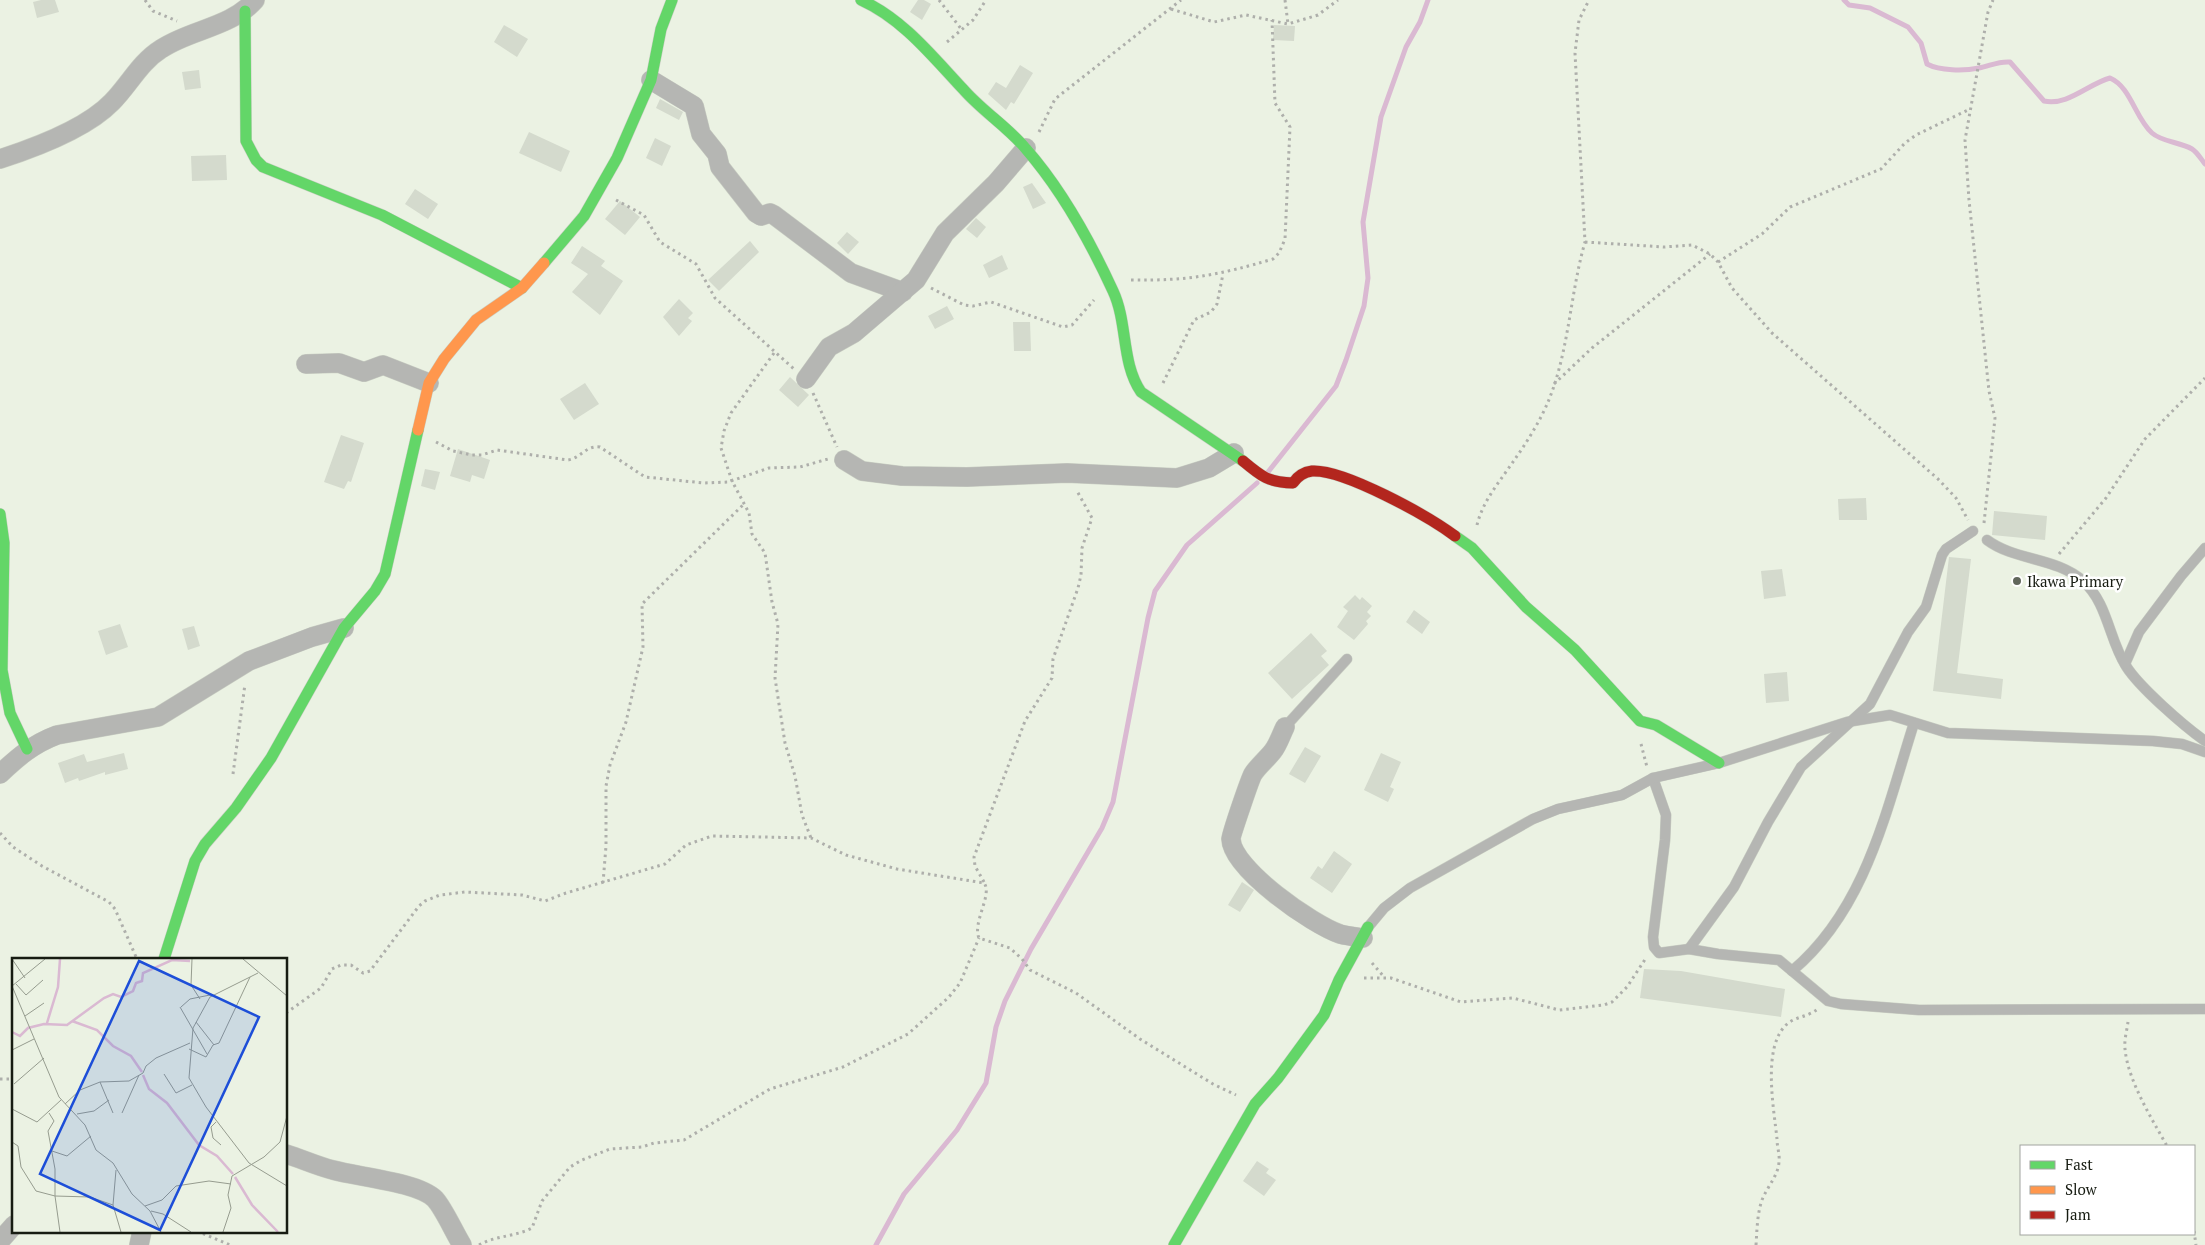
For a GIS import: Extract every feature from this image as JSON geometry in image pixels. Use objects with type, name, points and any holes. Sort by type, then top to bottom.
[{"type":"street","points":[[164,958],[195,861],[204,844],[240,802],[271,758],[344,628],[375,591],[385,574],[429,383],[444,359],[476,320],[522,288],[584,216],[600,191],[617,158],[651,80],[661,29],[672,0]]},
{"type":"street","points":[[861,0],[874,6],[906,29],[978,106],[1026,148],[1073,214],[1109,281],[1120,309],[1133,380],[1138,389],[1234,453],[1263,478],[1275,482],[1293,483],[1298,476],[1311,471],[1341,474],[1447,530],[1472,548],[1526,607],[1575,650],[1640,721],[1656,725],[1719,763]]},
{"type":"street","points":[[0,159],[38,146],[105,109],[145,62],[158,50],[236,16],[250,5]]},
{"type":"street","points":[[250,5],[246,142],[256,160],[263,167],[382,215],[522,288]]},
{"type":"street","points":[[651,80],[694,106],[701,134],[717,154],[720,167],[756,214],[761,216],[770,213],[774,215],[851,272],[910,286]]},
{"type":"street","points":[[806,379],[829,346],[854,333],[910,286],[945,233],[996,183],[1026,148]]},
{"type":"street","points":[[306,364],[339,363],[364,372],[383,365],[429,383]]},
{"type":"street","points":[[842,458],[862,470],[902,476],[967,477],[1067,473],[1177,478],[1208,468],[1234,453]]},
{"type":"street","points":[[0,514],[4,543],[2,670],[10,712],[27,749]]},
{"type":"street","points":[[0,774],[27,749],[57,735],[158,716],[249,661],[312,637],[344,628]]},
{"type":"street","points":[[1285,728],[1273,751],[1252,776],[1233,828],[1232,846],[1254,875],[1279,898],[1340,934],[1365,933]]},
{"type":"street","points":[[1174,1245],[1255,1104],[1278,1078],[1324,1015],[1339,980],[1365,933]]},
{"type":"street","points":[[288,1155],[334,1170],[380,1179],[426,1193],[440,1205],[449,1225],[462,1245]]},
{"type":"street","points":[[0,1241],[12,1227]]},
{"type":"street","points":[[140,1245],[142,1232]]},
{"type":"lane","points":[[1689,949],[1734,886],[1768,822],[1801,767],[1847,722],[1870,704],[1908,632],[1926,607],[1946,549],[1973,530]]},
{"type":"lane","points":[[1987,540],[1998,548],[2052,564],[2084,582],[2102,609],[2125,664],[2136,680],[2205,742]]},
{"type":"lane","points":[[2125,664],[2139,632],[2181,576],[2205,548]]},
{"type":"lane","points":[[1285,728],[1347,660]]},
{"type":"lane","points":[[1365,933],[1384,908],[1410,888],[1533,819],[1558,809],[1622,795],[1653,778],[1719,763],[1847,722],[1890,715],[1948,733],[2153,741],[2182,744],[2205,752]]},
{"type":"lane","points":[[1792,971],[1807,958],[1833,929],[1852,898],[1869,861],[1914,723]]},
{"type":"lane","points":[[1653,778],[1666,815],[1665,840],[1653,937],[1654,947],[1659,953],[1689,949],[1779,960],[1828,1001],[1841,1004],[1919,1010],[2205,1009]]},
{"type":"path","points":[[145,0],[153,11],[201,31]]},
{"type":"path","points":[[940,0],[962,30]]},
{"type":"path","points":[[929,53],[962,30],[986,0]]},
{"type":"path","points":[[1026,148],[1043,127],[1055,99],[1181,0]]},
{"type":"path","points":[[1285,0],[1288,24]]},
{"type":"path","points":[[1170,9],[1214,22],[1243,15],[1288,24],[1318,15],[1338,0]]},
{"type":"path","points":[[1472,548],[1480,514],[1548,403],[1567,328],[1576,271],[1585,242],[1576,53],[1579,20],[1590,0]]},
{"type":"path","points":[[1987,540],[1984,531],[1984,513],[1995,418],[1989,392],[1969,200],[1966,140],[1988,12],[1993,0]]},
{"type":"path","points":[[910,286],[964,305],[973,306],[991,302],[1063,327],[1069,326],[1076,321],[1109,281],[1184,280],[1223,274],[1273,259],[1279,253],[1285,239],[1290,127],[1275,103],[1272,20]]},
{"type":"path","points":[[1718,262],[1762,234],[1790,207],[1882,169],[1911,139],[1970,109]]},
{"type":"path","points":[[417,432],[453,451],[472,456],[482,456],[497,450],[572,460],[594,446],[600,447],[645,477],[704,483],[732,481],[769,468],[800,467],[842,458],[806,379],[715,298],[696,264],[660,242],[644,215],[600,191]]},
{"type":"path","points":[[1585,242],[1664,247],[1692,244],[1710,254],[1718,262],[1732,288],[1772,333],[1938,479],[1956,498],[1973,530]]},
{"type":"path","points":[[1554,385],[1592,348],[1710,254]]},
{"type":"path","points":[[1155,399],[1194,320],[1211,312],[1217,304],[1223,274]]},
{"type":"path","points":[[774,352],[730,413],[725,426],[722,448],[732,481],[750,516],[752,534],[762,548],[769,570],[772,602],[778,624],[775,678],[785,743],[795,776],[802,815],[811,838]]},
{"type":"path","points":[[2052,564],[2106,498],[2145,439],[2205,378]]},
{"type":"path","points":[[479,1245],[497,1236],[525,1232],[532,1228],[542,1201],[570,1167],[582,1160],[610,1148],[642,1147],[654,1143],[684,1140],[770,1089],[843,1067],[908,1034],[949,997],[960,983],[979,938],[978,928],[986,890],[975,866],[974,856],[1019,735],[1052,678],[1053,659],[1081,575],[1082,548],[1092,518],[1067,473]]},
{"type":"path","points":[[603,883],[606,846],[606,786],[610,765],[626,722],[643,647],[642,604],[745,503]]},
{"type":"path","points":[[240,802],[233,769],[249,661]]},
{"type":"path","points":[[1640,721],[1642,749],[1653,778]]},
{"type":"path","points":[[0,833],[13,847],[42,866],[109,902],[115,909],[136,958]]},
{"type":"path","points":[[288,1012],[321,988],[332,969],[341,965],[351,965],[363,973],[370,971],[425,901],[440,895],[465,892],[522,896],[545,901],[665,864],[686,846],[712,836],[811,838],[846,855],[897,869],[984,883]]},
{"type":"path","points":[[979,938],[1010,948],[1030,970],[1076,993],[1140,1039],[1213,1084],[1255,1104]]},
{"type":"path","points":[[1339,980],[1391,978],[1462,1002],[1505,998],[1543,1005],[1554,1010],[1587,1007],[1604,1005],[1616,999],[1654,947]]},
{"type":"path","points":[[1756,1245],[1761,1203],[1778,1171],[1780,1160],[1771,1067],[1776,1044],[1783,1028],[1788,1022],[1810,1016],[1828,1001]]},
{"type":"path","points":[[2130,1009],[2125,1048],[2129,1067],[2146,1109],[2166,1145]]},
{"type":"path","points":[[199,1232],[230,1245]]},
{"type":"building","points":[[55,0],[59,12],[37,18],[33,2]]},
{"type":"building","points":[[918,0],[924,0],[931,4],[922,20],[910,12]]},
{"type":"building","points":[[504,25],[528,39],[517,57],[494,42]]},
{"type":"building","points":[[1274,25],[1295,26],[1294,41],[1273,40]]},
{"type":"building","points":[[1020,65],[1033,73],[1014,104],[1011,102],[1006,110],[988,94],[996,82],[1006,88]]},
{"type":"building","points":[[199,70],[201,88],[185,90],[182,72]]},
{"type":"building","points":[[660,99],[683,112],[679,120],[656,108]]},
{"type":"building","points":[[529,132],[570,151],[561,172],[519,153]]},
{"type":"building","points":[[655,138],[671,146],[662,166],[646,158]]},
{"type":"building","points":[[226,155],[227,180],[192,181],[191,156]]},
{"type":"building","points":[[1032,183],[1046,203],[1033,209],[1023,187]]},
{"type":"building","points":[[415,189],[438,204],[428,219],[405,204]]},
{"type":"building","points":[[620,201],[640,217],[625,235],[605,219]]},
{"type":"building","points":[[976,218],[986,227],[977,238],[966,229]]},
{"type":"building","points":[[847,232],[859,242],[848,254],[837,243]]},
{"type":"building","points":[[750,241],[759,252],[719,291],[708,280]]},
{"type":"building","points":[[582,246],[605,261],[601,266],[623,281],[600,315],[572,292],[588,274],[571,263]]},
{"type":"building","points":[[1002,255],[1008,269],[989,278],[983,265]]},
{"type":"building","points":[[679,299],[693,313],[688,318],[692,321],[679,336],[663,317]]},
{"type":"building","points":[[947,306],[954,319],[935,329],[928,316]]},
{"type":"building","points":[[1013,322],[1030,322],[1031,351],[1014,351]]},
{"type":"building","points":[[790,377],[809,395],[798,407],[779,390]]},
{"type":"building","points":[[585,383],[599,404],[574,420],[560,399]]},
{"type":"building","points":[[341,435],[364,443],[351,482],[348,481],[344,489],[324,482]]},
{"type":"building","points":[[458,449],[490,460],[484,479],[472,475],[470,482],[450,476]]},
{"type":"building","points":[[425,469],[440,472],[435,490],[421,486]]},
{"type":"building","points":[[1866,498],[1867,520],[1839,520],[1838,499]]},
{"type":"building","points":[[1994,511],[2047,516],[2045,540],[1992,535]]},
{"type":"building","points":[[1949,557],[1971,559],[1957,673],[2003,679],[2001,699],[1933,691]]},
{"type":"building","points":[[1782,569],[1786,596],[1764,599],[1761,571]]},
{"type":"building","points":[[1355,595],[1360,600],[1362,597],[1372,606],[1367,612],[1371,616],[1366,621],[1368,624],[1354,640],[1337,627],[1348,611],[1343,607]]},
{"type":"building","points":[[1414,610],[1430,622],[1422,634],[1406,622]]},
{"type":"building","points":[[120,624],[128,647],[106,655],[98,631]]},
{"type":"building","points":[[194,626],[200,646],[188,650],[182,629]]},
{"type":"building","points":[[1311,633],[1327,651],[1321,656],[1329,665],[1292,699],[1268,673]]},
{"type":"building","points":[[1787,672],[1789,701],[1766,703],[1764,674]]},
{"type":"building","points":[[1305,747],[1321,756],[1305,783],[1289,774]]},
{"type":"building","points":[[124,753],[128,769],[105,775],[105,772],[79,781],[78,778],[65,783],[58,763],[84,754],[87,762]]},
{"type":"building","points":[[1381,753],[1401,762],[1390,787],[1394,789],[1388,802],[1364,790]]},
{"type":"building","points":[[1334,851],[1352,864],[1332,893],[1310,878],[1318,866],[1322,869]]},
{"type":"building","points":[[1242,882],[1254,890],[1240,912],[1228,905]]},
{"type":"building","points":[[1644,969],[1681,971],[1785,989],[1781,1017],[1640,998]]},
{"type":"building","points":[[1257,1161],[1269,1169],[1266,1173],[1276,1180],[1264,1196],[1243,1181]]},
{"type":"waterway","points":[[1268,472],[1336,386],[1346,360],[1364,306],[1368,278],[1363,222],[1381,117],[1406,47],[1420,22],[1428,0]]},
{"type":"waterway","points":[[1844,0],[1849,5],[1870,8],[1908,27],[1921,43],[1927,64],[1938,68],[1959,70],[2010,62],[2044,101],[2053,102],[2070,98],[2110,78],[2123,88],[2146,127],[2152,133],[2192,149],[2205,164]]},
{"type":"waterway","points":[[876,1245],[904,1194],[957,1130],[986,1083],[996,1027],[1005,1001],[1031,949],[1102,828],[1113,802],[1148,618],[1155,591],[1187,545],[1257,483]]},
{"type":"traffic: fast","points":[[544,263],[584,216],[617,158],[651,80],[661,29],[672,0]]},
{"type":"traffic: fast","points":[[861,0],[890,17],[916,39],[978,105],[1019,141],[1052,181],[1095,253],[1113,291],[1121,316],[1130,368],[1141,392],[1243,461]]},
{"type":"traffic: fast","points":[[245,11],[246,141],[256,160],[263,167],[382,215],[522,288]]},
{"type":"traffic: fast","points":[[164,958],[195,861],[205,844],[236,808],[271,758],[344,628],[375,591],[385,574],[418,430]]},
{"type":"traffic: fast","points":[[0,514],[4,543],[2,670],[10,713],[27,749]]},
{"type":"traffic: fast","points":[[1455,536],[1472,548],[1526,607],[1575,650],[1640,721],[1656,725],[1719,763]]},
{"type":"traffic: fast","points":[[1174,1245],[1255,1104],[1278,1078],[1324,1015],[1339,980],[1368,927]]},
{"type":"traffic: slow","points":[[418,430],[429,383],[444,359],[476,320],[522,288],[544,263]]},
{"type":"traffic: jam","points":[[1243,461],[1271,480],[1293,483],[1301,475],[1312,471],[1326,472],[1364,485],[1426,517],[1455,536]]},
{"type":"place","name":"Ikawa Primary","points":[[2017,581]]}]
